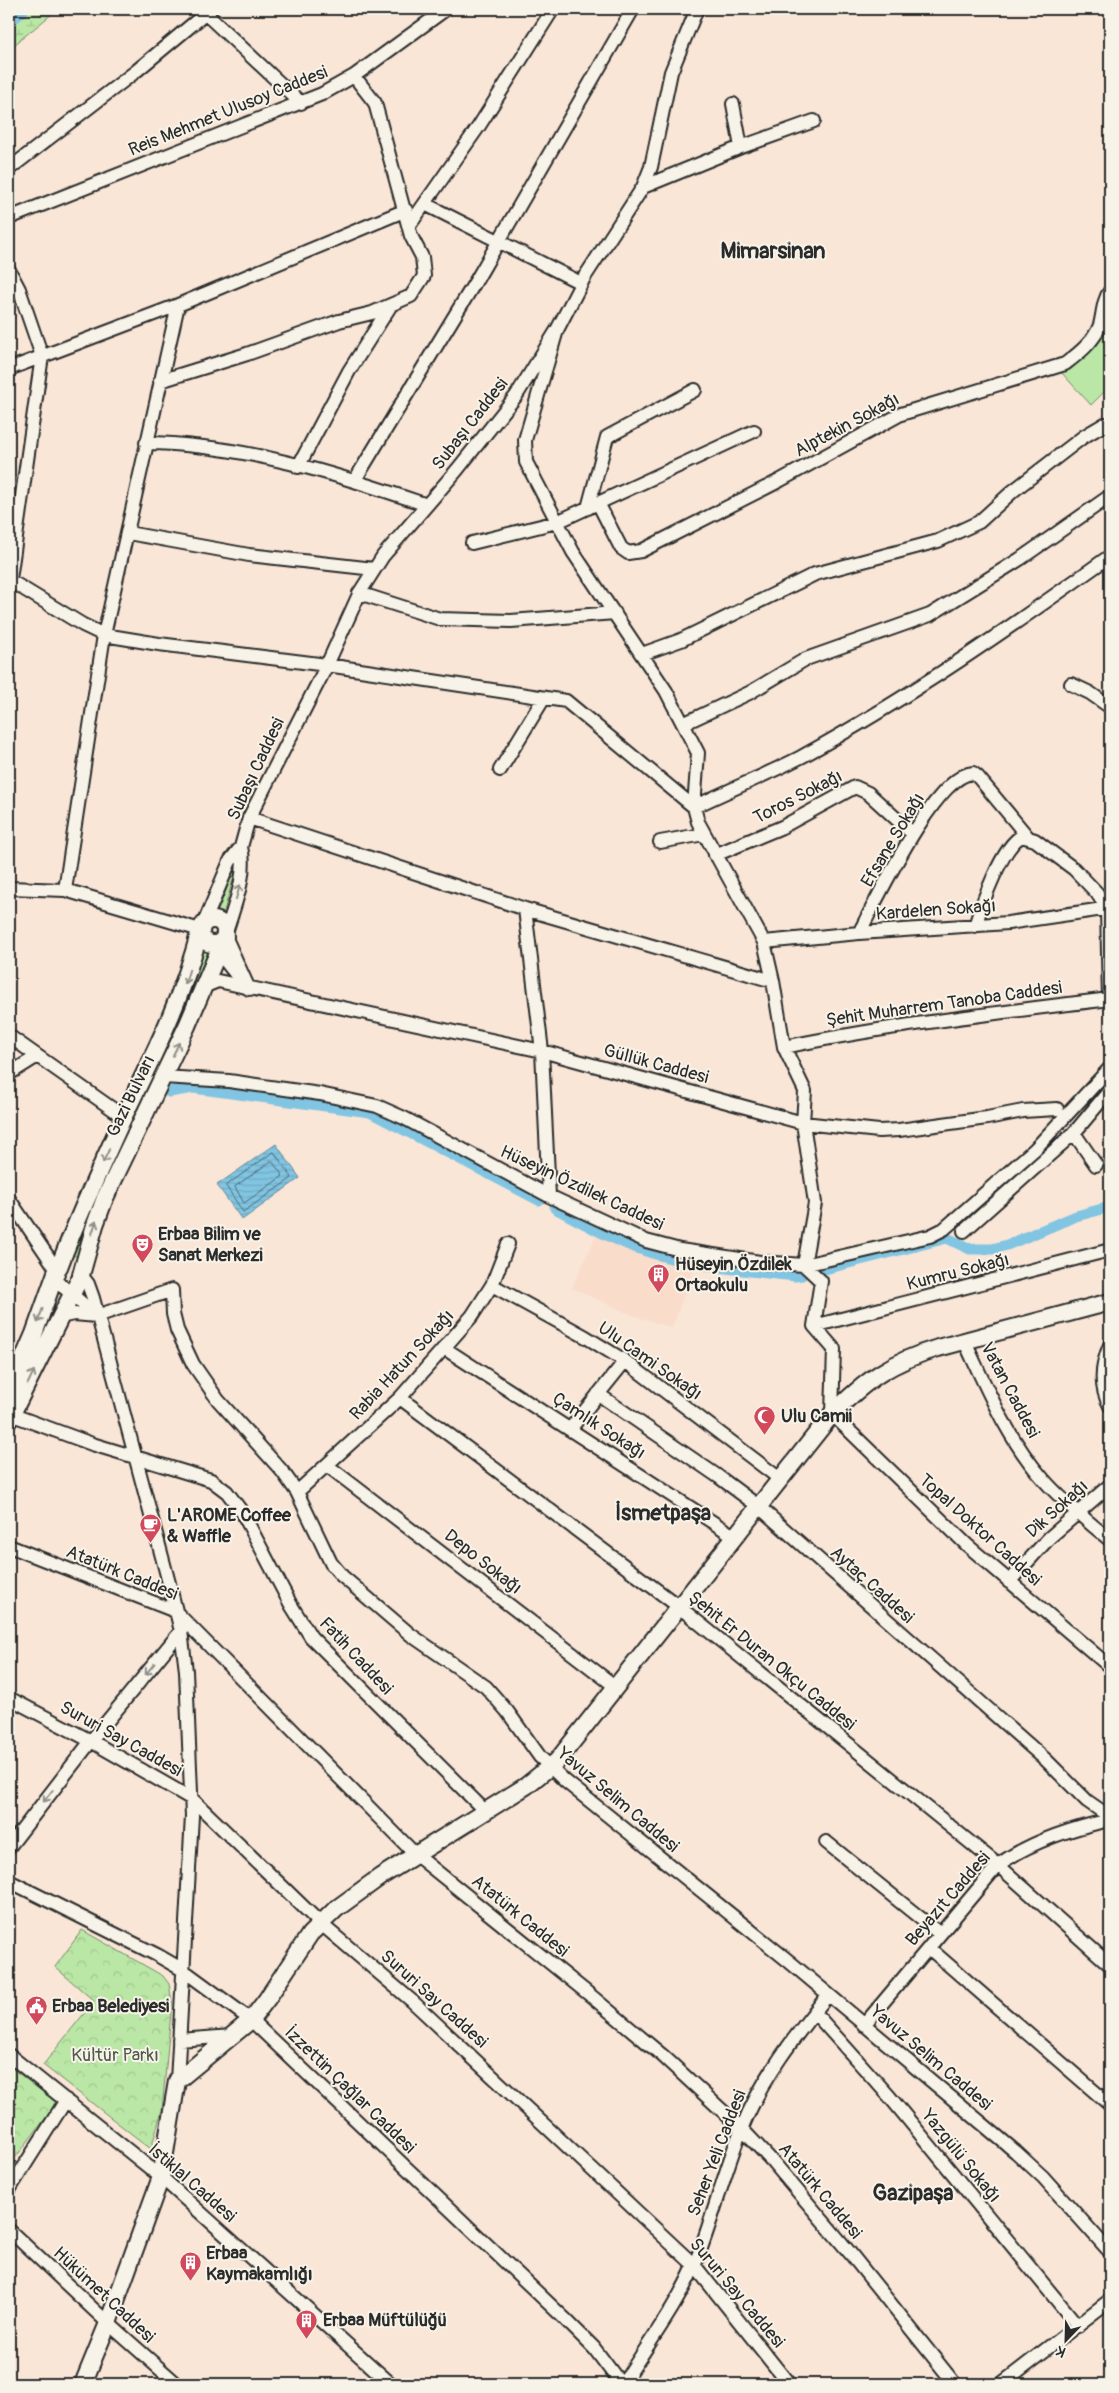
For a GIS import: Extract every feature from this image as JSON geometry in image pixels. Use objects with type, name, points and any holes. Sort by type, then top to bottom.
[{"type":"main road","points":[[212,920],[219,922],[224,928],[218,945],[204,941],[202,926],[212,920]]},
{"type":"main road","name":"Gazi Bulvarı","points":[[11,1417],[59,1317],[95,1179],[177,1006],[188,976],[202,926]]},
{"type":"main road","name":"Gazi Bulvarı","points":[[9,1392],[30,1343],[68,1279],[163,1077],[203,987],[218,945]]},
{"type":"main road","points":[[83,2384],[108,2324],[161,2177],[177,2081],[251,2020],[310,1934],[320,1923],[380,1877],[485,1812],[550,1768],[572,1745],[678,1606],[832,1414],[880,1371],[916,1355],[964,1340],[1110,1302]]},
{"type":"street","name":"Reis Mehmet Ulusoy Caddesi","points":[[9,218],[301,103],[354,76],[445,9]]},
{"type":"street","points":[[409,226],[479,126],[553,9]]},
{"type":"street","points":[[355,480],[498,242],[633,9]]},
{"type":"street","name":"Subaşı Caddesi","points":[[202,926],[230,861],[241,847],[249,818],[327,666],[359,593],[374,569],[516,396],[557,330],[581,283],[643,187],[651,167],[671,72],[697,9]]},
{"type":"street","points":[[9,169],[135,72],[209,11],[301,103]]},
{"type":"street","points":[[160,381],[247,354],[339,321],[372,313],[411,296],[424,276],[422,257],[411,236],[406,210],[375,102],[354,76]]},
{"type":"street","points":[[733,104],[741,147]]},
{"type":"street","points":[[643,187],[741,147],[814,121]]},
{"type":"street","points":[[425,204],[581,283]]},
{"type":"street","points":[[9,369],[178,305],[406,210]]},
{"type":"street","points":[[9,270],[14,291],[42,356],[9,586]]},
{"type":"street","name":"Alptekin Sokağı","points":[[593,506],[621,548],[628,554],[641,551],[779,481],[901,414],[1065,364],[1081,351],[1099,328],[1105,300],[1110,291]]},
{"type":"street","points":[[65,890],[104,634],[178,305]]},
{"type":"street","points":[[298,467],[348,371],[391,305]]},
{"type":"street","points":[[557,330],[525,440],[526,462],[573,552],[666,690],[698,753],[694,807],[704,834],[764,942],[784,1046],[804,1091],[803,1123],[814,1203],[804,1264],[821,1281],[814,1326],[834,1350],[832,1414]]},
{"type":"street","points":[[593,506],[606,437],[695,390]]},
{"type":"street","points":[[642,654],[680,640],[776,595],[815,574],[938,541],[979,522],[1013,491],[1083,436],[1105,424],[1110,426]]},
{"type":"street","points":[[472,543],[557,522],[754,431]]},
{"type":"street","points":[[146,443],[180,444],[227,451],[355,480],[427,505]]},
{"type":"street","points":[[683,724],[749,692],[806,659],[930,615],[1020,559],[1110,496]]},
{"type":"street","points":[[128,533],[249,555],[374,569]]},
{"type":"street","points":[[694,807],[800,757],[915,688],[1041,606],[1110,556]]},
{"type":"street","points":[[9,580],[83,625],[104,634],[159,644],[327,666],[566,702],[694,807]]},
{"type":"street","points":[[359,593],[440,619],[511,621],[615,613]]},
{"type":"street","points":[[1071,684],[1090,693],[1110,707]]},
{"type":"street","points":[[500,770],[544,698]]},
{"type":"street","name":"Efsane Sokağı","points":[[859,933],[913,834],[943,792],[963,776],[973,773],[1027,836]]},
{"type":"street","name":"Toros Sokağı","points":[[715,855],[782,827],[855,787],[868,793],[913,834]]},
{"type":"street","points":[[249,818],[525,909],[773,981]]},
{"type":"street","points":[[660,842],[704,834]]},
{"type":"street","points":[[975,926],[987,891],[1010,847],[1016,839],[1027,836],[1074,869],[1097,893],[1108,908],[1110,999]]},
{"type":"street","name":"Subaşı Caddesi","points":[[218,945],[243,874],[244,858],[241,847]]},
{"type":"street","points":[[9,888],[65,890],[202,926]]},
{"type":"street","name":"Kardelen Sokağı","points":[[764,942],[1028,921],[1108,908]]},
{"type":"street","points":[[525,909],[542,1051],[549,1196]]},
{"type":"street","points":[[218,945],[249,989]]},
{"type":"street","points":[[218,945],[249,989]]},
{"type":"street","name":"Güllük Caddesi","points":[[203,987],[218,981],[542,1051],[803,1123],[899,1130],[1023,1111],[1056,1109]]},
{"type":"street","name":"Şehit Muharrem Tanoba Caddesi","points":[[784,1046],[923,1022],[1110,999]]},
{"type":"street","points":[[9,1036],[36,1057],[124,1117]]},
{"type":"street","points":[[9,1074],[36,1057]]},
{"type":"street","name":"Hüseyin Özdilek Caddesi","points":[[163,1077],[229,1081],[320,1094],[370,1104],[404,1118],[549,1196],[646,1241],[660,1246],[715,1257],[782,1264],[804,1264],[922,1238],[944,1230],[1035,1149],[1110,1068]]},
{"type":"street","points":[[964,1231],[1074,1133],[1110,1090]]},
{"type":"street","points":[[1074,1133],[1096,1165]]},
{"type":"street","points":[[9,1199],[97,1316]]},
{"type":"street","name":"Rabia Hatun Sokağı","points":[[297,1492],[328,1466],[400,1398],[472,1316],[492,1285],[508,1244]]},
{"type":"street","name":"Kumru Sokağı","points":[[814,1326],[1110,1250]]},
{"type":"street","points":[[68,1279],[91,1292],[180,1632],[189,1718],[192,1799],[177,2081]]},
{"type":"street","name":"Ulu Cami Sokağı","points":[[492,1285],[625,1361],[780,1479]]},
{"type":"street","name":"Yavuz Selim Caddesi","points":[[97,1316],[172,1290],[173,1314],[177,1330],[203,1381],[282,1471],[297,1492],[323,1548],[342,1576],[411,1635],[486,1687],[496,1697],[530,1745],[550,1768],[828,1995],[1016,2152],[1043,2177],[1110,2252]]},
{"type":"street","points":[[59,1317],[74,1314],[97,1316]]},
{"type":"street","name":"Vatan Caddesi","points":[[964,1340],[1006,1426],[1040,1475],[1077,1512],[1110,1540]]},
{"type":"street","points":[[1110,1345],[1102,1388],[1110,1406]]},
{"type":"street","name":"Çamlık Sokağı","points":[[444,1348],[571,1428],[734,1536]]},
{"type":"street","points":[[571,1428],[625,1361]]},
{"type":"street","name":"Aytaç Caddesi","points":[[598,1394],[697,1461],[758,1506],[1046,1760],[1087,1802],[1110,1819]]},
{"type":"street","name":"Şehit Er Duran Okçu Caddesi","points":[[400,1398],[678,1606],[998,1865],[1110,1965]]},
{"type":"street","name":"Topal Doktor Caddesi","points":[[832,1414],[923,1503],[1009,1582],[1110,1667]]},
{"type":"street","name":"Fatih Caddesi","points":[[11,1417],[135,1458],[200,1476],[211,1480],[227,1492],[242,1512],[291,1605],[316,1643],[485,1812]]},
{"type":"street","name":"Depo Sokağı","points":[[328,1466],[616,1687]]},
{"type":"street","name":"Dik Sokağı","points":[[1009,1582],[1043,1544],[1077,1512],[1110,1485]]},
{"type":"street","name":"Atatürk Caddesi","points":[[9,1546],[176,1611],[415,1854],[663,2056],[741,2128],[812,2208],[955,2384]]},
{"type":"street","points":[[9,1847],[91,1741],[180,1632]]},
{"type":"street","name":"Sururi Say Caddesi","points":[[9,1698],[91,1741],[192,1799],[320,1923],[412,2001],[694,2265],[788,2384]]},
{"type":"street","name":"Beyazıt Caddesi","points":[[864,2025],[998,1865],[1015,1855],[1063,1834],[1110,1819]]},
{"type":"street","points":[[826,1842],[940,1934]]},
{"type":"street","name":"İzzettin Çağlar Caddesi","points":[[9,1881],[98,1924],[183,1970],[251,2020],[564,2318],[594,2348],[622,2384]]},
{"type":"street","points":[[929,1948],[1110,2105]]},
{"type":"street","name":"Seher Yeli Caddesi","points":[[622,2384],[675,2300],[694,2265],[741,2128],[762,2087],[790,2044],[828,1995]]},
{"type":"street","name":"Yazgülü Sokağı","points":[[814,2012],[889,2096],[1078,2326]]},
{"type":"street","points":[[179,2040],[232,2036]]},
{"type":"street","name":"İstiklal Caddesi","points":[[9,2055],[161,2177],[391,2384]]},
{"type":"street","points":[[9,2190],[66,2100]]},
{"type":"street","name":"Hükümet Caddesi","points":[[9,2230],[108,2324],[177,2384]]},
{"type":"street","points":[[1001,2384],[1110,2300]]},
{"type":"shaded area","points":[[597,1233],[630,1249],[694,1268],[672,1328],[627,1313],[572,1288]]},
{"type":"green space","points":[[9,9],[58,9],[9,49]]},
{"type":"green space","points":[[1110,300],[1110,386],[1091,405],[1061,372],[1078,361]]},
{"type":"green space","points":[[239,858],[222,918],[216,916]]},
{"type":"green space","points":[[204,947],[210,950],[78,1257],[70,1254],[157,1064],[190,986]]},
{"type":"green space","name":"Kültür Parkı","points":[[82,1930],[163,1976],[169,1984],[172,2002],[162,2110],[151,2149],[43,2065],[94,2001],[55,1967]]},
{"type":"green space","points":[[9,2066],[57,2103],[9,2166]]},
{"type":"water","points":[[276,1144],[300,1178],[242,1220],[217,1185]]},
{"type":"waterway","points":[[9,17],[19,9]]},
{"type":"waterway","points":[[169,1092],[194,1088],[370,1112],[539,1200]]},
{"type":"waterway","points":[[821,1270],[947,1238],[970,1249],[992,1249],[1007,1245],[1076,1216],[1110,1207]]},
{"type":"waterway","points":[[555,1208],[616,1240],[656,1254],[695,1263],[735,1269],[795,1276],[802,1275]]},
{"type":"place","name":"Erbaa Bilim ve Sanat Merkezi","points":[[142,1263]]},
{"type":"place","name":"Hüseyin Özdilek Ortaokulu","points":[[659,1293]]},
{"type":"place","name":"Ulu Camii","points":[[765,1435]]},
{"type":"place","name":"L'AROME Coffee & Waffle","points":[[151,1544]]},
{"type":"place","name":"Erbaa Belediyesi","points":[[36,2025]]},
{"type":"place","name":"Erbaa Kaymakamlığı","points":[[190,2282]]},
{"type":"place","name":"Erbaa Müftülüğü","points":[[307,2339]]},
{"type":"district","name":"Mimarsinan","points":[[773,251]]},
{"type":"district","name":"İsmetpaşa","points":[[663,1513]]},
{"type":"district","name":"Gazipaşa","points":[[913,2193]]}]
